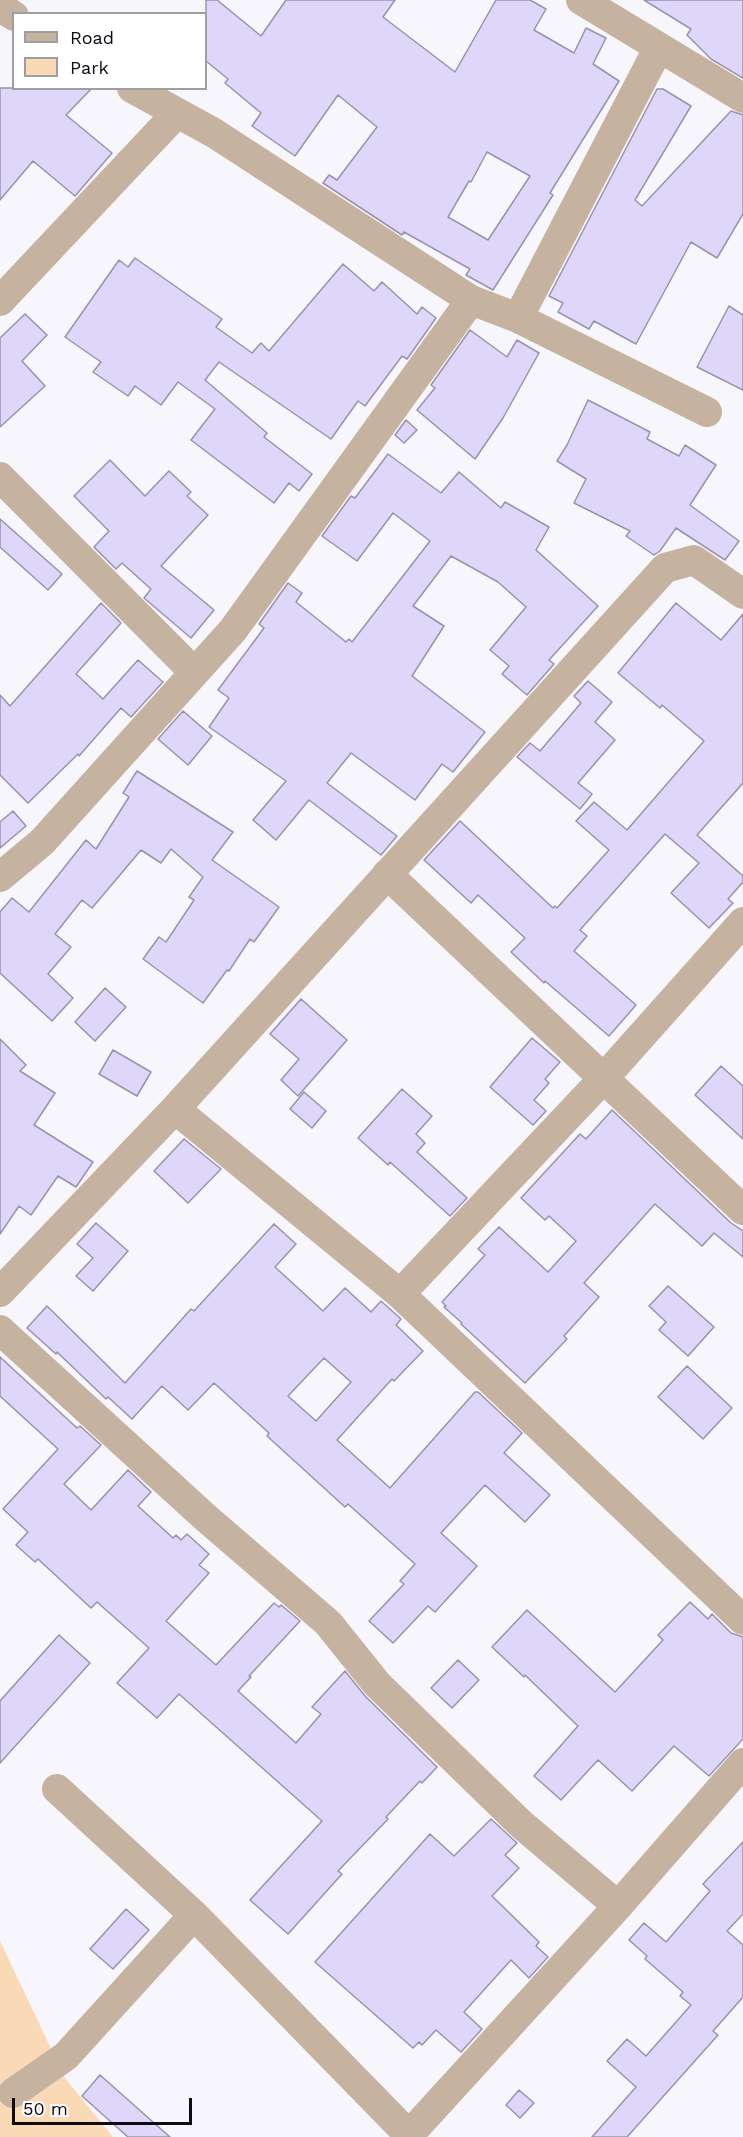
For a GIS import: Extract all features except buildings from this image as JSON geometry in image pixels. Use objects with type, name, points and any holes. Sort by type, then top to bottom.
[{"type":"street","points":[[581,0],[743,98]]},
{"type":"street","points":[[518,318],[659,47]]},
{"type":"street","points":[[136,90],[214,133],[471,300],[518,318],[707,412]]},
{"type":"street","points":[[0,301],[177,113]]},
{"type":"street","points":[[0,877],[42,842],[233,630],[471,300]]},
{"type":"street","points":[[0,477],[194,672]]},
{"type":"street","points":[[0,1292],[175,1109],[665,568],[694,560],[743,594]]},
{"type":"street","points":[[387,874],[743,1209]]},
{"type":"street","points":[[400,1294],[603,1079],[743,922]]},
{"type":"street","points":[[175,1109],[400,1294],[743,1620]]},
{"type":"street","points":[[0,1330],[206,1518],[328,1623],[377,1684],[521,1824],[618,1906]]},
{"type":"street","points":[[57,1789],[194,1915],[408,2136],[618,1906],[743,1763]]},
{"type":"street","points":[[13,2093],[66,2056],[194,1915]]},
{"type":"green space","points":[[0,1941],[65,2078],[113,2137],[0,2137]]}]
